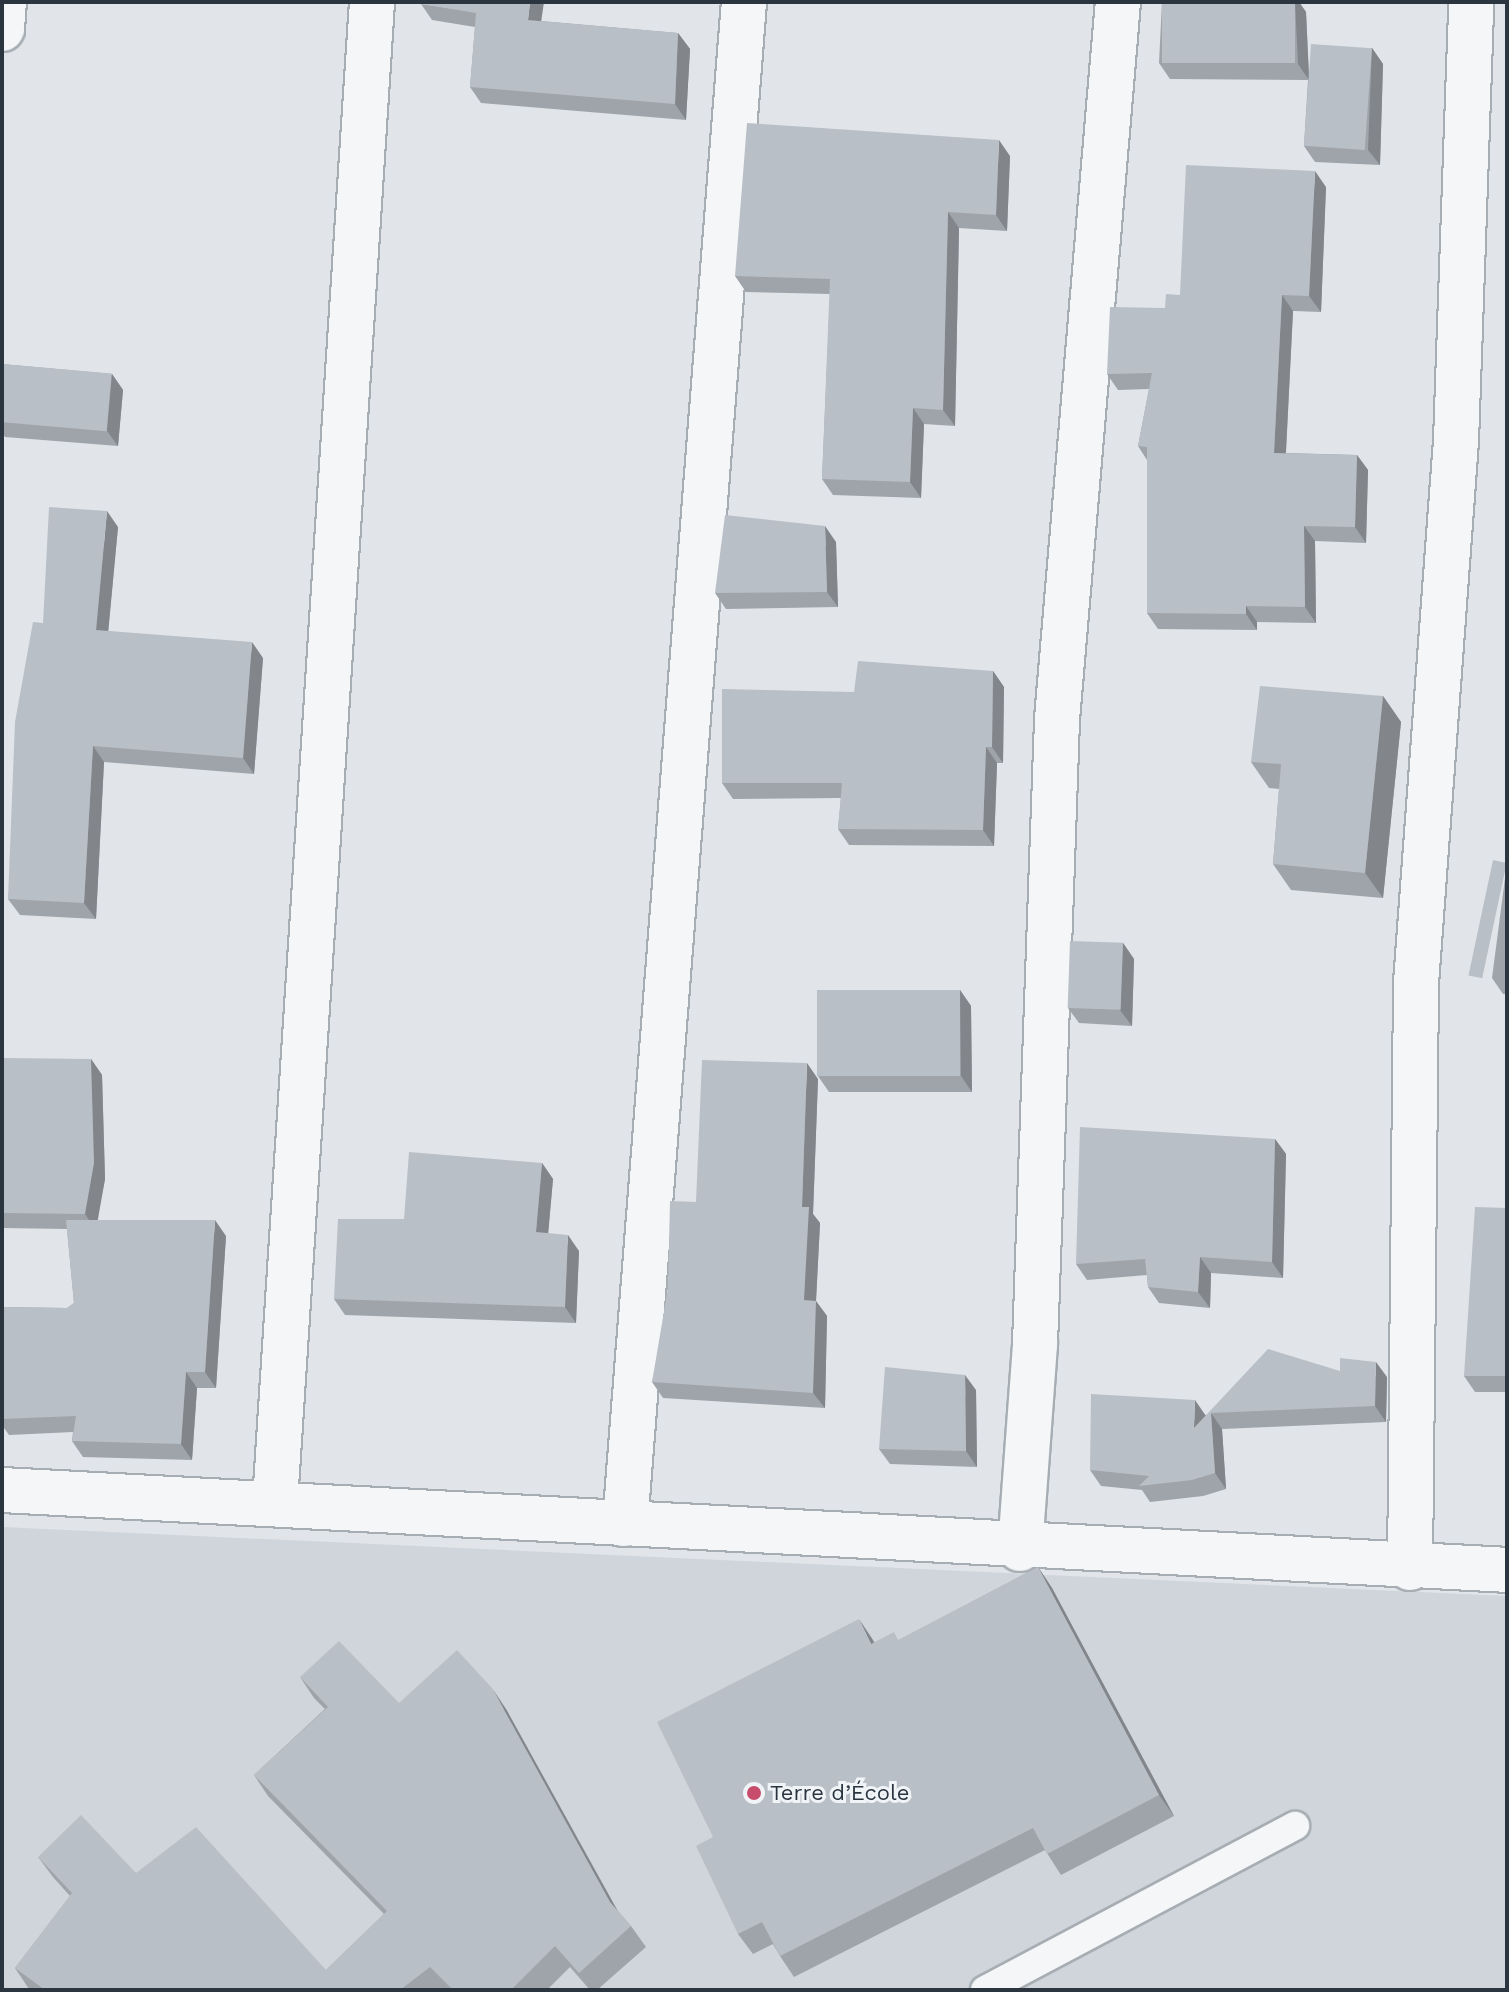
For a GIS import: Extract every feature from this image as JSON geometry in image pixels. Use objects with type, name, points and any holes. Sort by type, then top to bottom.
[{"type":"street","points":[[2,29],[4,2]]},
{"type":"street","points":[[275,1502],[372,2]]},
{"type":"street","points":[[625,1524],[744,2]]},
{"type":"street","points":[[1020,1549],[1035,1344],[1057,719],[1118,2]]},
{"type":"street","points":[[1410,1568],[1407,1344],[1416,983],[1456,441],[1471,2]]},
{"type":"street","points":[[2,1490],[275,1502],[1020,1549],[1507,1570]]},
{"type":"lane","points":[[985,1990],[1295,1826]]},
{"type":"shaded area","name":"Terre d’École","points":[[2,1527],[1507,1596],[1507,1990],[2,1990]]},
{"type":"building","points":[[421,2],[530,2],[528,20],[678,33],[675,104],[470,87],[476,13]]},
{"type":"building","points":[[1162,2],[1295,2],[1295,63],[1162,63]]},
{"type":"building","points":[[1311,44],[1372,48],[1365,150],[1304,146]]},
{"type":"building","points":[[747,123],[999,140],[996,215],[948,212],[943,410],[913,408],[910,482],[822,479],[830,279],[735,276]]},
{"type":"building","points":[[1186,165],[1315,171],[1309,296],[1282,295],[1274,453],[1357,455],[1355,527],[1304,526],[1305,607],[1246,606],[1246,614],[1147,613],[1147,447],[1138,446],[1152,373],[1107,374],[1110,307],[1165,308],[1166,294],[1180,295]]},
{"type":"building","points":[[2,364],[112,374],[107,431],[2,422]]},
{"type":"building","points":[[49,507],[107,511],[96,630],[252,642],[243,758],[93,746],[84,903],[8,899],[15,722],[33,622],[43,623]]},
{"type":"building","points":[[725,515],[825,526],[827,592],[715,593]]},
{"type":"building","points":[[858,661],[993,671],[992,747],[986,747],[983,830],[838,829],[842,783],[722,783],[722,689],[854,692]]},
{"type":"building","points":[[1260,686],[1383,696],[1365,873],[1273,864],[1281,764],[1251,762]]},
{"type":"building","points":[[1493,860],[1507,863],[1482,978],[1468,975]]},
{"type":"building","points":[[1070,941],[1123,943],[1121,1010],[1068,1008]]},
{"type":"building","points":[[817,990],[960,990],[960,1076],[817,1076]]},
{"type":"building","points":[[4,1058],[91,1059],[94,1163],[85,1214],[2,1213]]},
{"type":"building","points":[[702,1060],[807,1063],[802,1207],[809,1207],[804,1300],[816,1301],[813,1393],[652,1382],[668,1288],[670,1201],[696,1202]]},
{"type":"building","points":[[1080,1127],[1275,1139],[1272,1262],[1200,1257],[1198,1292],[1148,1287],[1145,1259],[1076,1264]]},
{"type":"building","points":[[409,1152],[542,1163],[536,1232],[568,1235],[565,1307],[334,1299],[338,1219],[404,1219]]},
{"type":"building","points":[[1475,1207],[1507,1208],[1507,1376],[1464,1376]]},
{"type":"building","points":[[66,1220],[215,1220],[205,1372],[186,1372],[181,1444],[72,1441],[76,1416],[2,1419],[2,1307],[67,1308],[74,1303]]},
{"type":"building","points":[[1268,1349],[1340,1371],[1340,1358],[1376,1362],[1375,1406],[1211,1413],[1215,1473],[1192,1480],[1139,1486],[1149,1476],[1090,1470],[1091,1394],[1195,1400],[1194,1428]]},
{"type":"building","points":[[885,1367],[965,1375],[966,1451],[879,1449]]},
{"type":"building","points":[[1038,1567],[1159,1795],[1047,1854],[1033,1828],[780,1956],[762,1922],[738,1934],[696,1846],[713,1837],[657,1722],[859,1619],[871,1644],[894,1632],[898,1640]]},
{"type":"building","points":[[339,1641],[399,1703],[457,1650],[492,1688],[610,1902],[631,1926],[579,1973],[555,1946],[511,1990],[453,1990],[430,1967],[400,1990],[45,1990],[15,1968],[72,1893],[38,1857],[81,1815],[136,1873],[196,1827],[326,1970],[387,1911],[254,1775],[328,1707],[300,1677]]},
{"type":"place","name":"Terre d’École","points":[[754,1793]]}]
